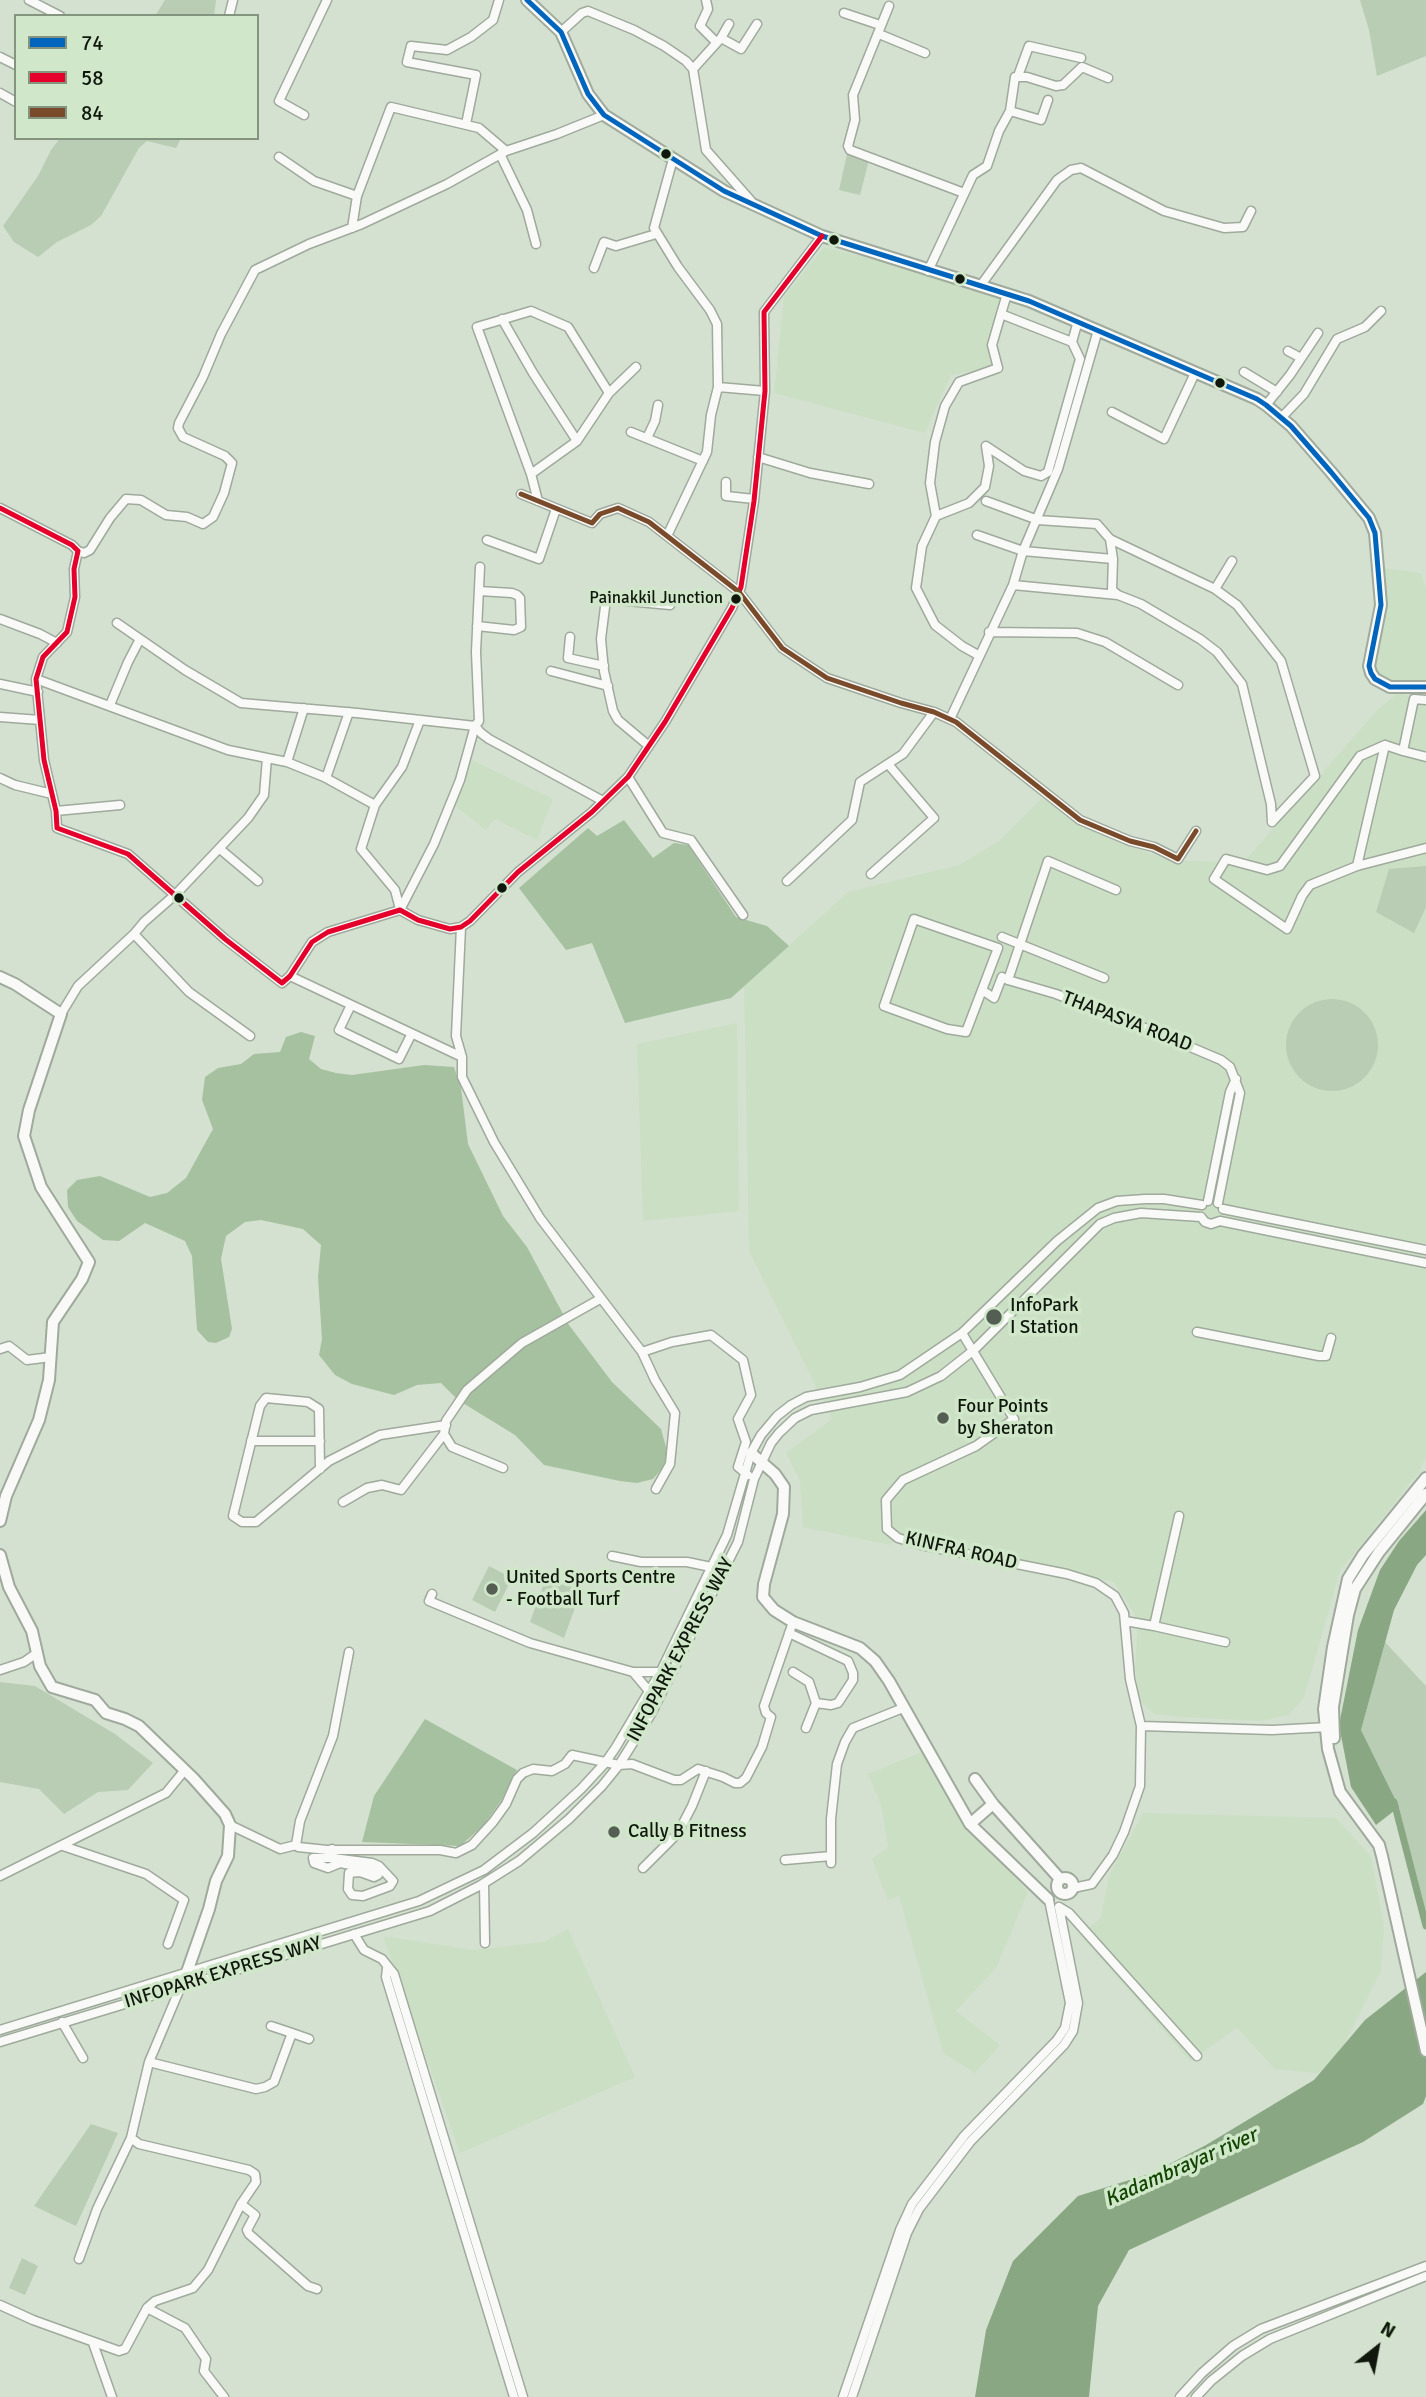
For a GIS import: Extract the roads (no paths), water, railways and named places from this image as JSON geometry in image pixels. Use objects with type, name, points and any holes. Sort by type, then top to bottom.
[{"type":"main road","points":[[527,0],[562,32],[588,94],[604,115],[724,191],[822,236],[928,271],[981,285],[1078,321],[1266,405],[1282,417],[1369,518],[1376,533],[1381,596],[1369,666],[1371,673],[1375,679],[1390,687],[1426,687]]},
{"type":"main road","points":[[0,977],[61,1014],[29,1110],[24,1136],[41,1187],[89,1262],[82,1279],[53,1322],[49,1380],[40,1420],[6,1496],[0,1521]]},
{"type":"main road","points":[[751,1453],[762,1460],[784,1487],[784,1502],[763,1597],[791,1627],[860,1648],[883,1671],[970,1824],[1054,1903],[1062,1893],[1073,1888],[1070,1879],[1060,1879],[993,1804],[975,1779]]},
{"type":"main road","points":[[1426,1478],[1363,1555],[1349,1579],[1333,1647],[1324,1709],[1340,1792],[1379,1845],[1426,2020]]},
{"type":"main road","points":[[1328,1727],[1355,1589],[1379,1552],[1426,1494]]},
{"type":"main road","points":[[1,1559],[9,1587],[32,1631],[40,1666],[52,1687],[95,1700],[106,1713],[125,1718],[139,1726],[193,1778],[225,1814],[230,1825],[228,1856],[216,1881],[187,1972]]},
{"type":"main road","points":[[970,1824],[993,1804]]},
{"type":"main road","points":[[1060,1879],[1057,1886],[1062,1893]]},
{"type":"main road","points":[[1400,1917],[1426,2051]]},
{"type":"street","points":[[29,0],[57,14]]},
{"type":"street","points":[[304,115],[279,101],[327,0]]},
{"type":"street","points":[[466,124],[476,75],[407,62],[411,46],[447,50],[471,37],[493,20],[499,0]]},
{"type":"street","points":[[706,0],[708,9],[700,26],[718,40],[741,50],[757,24]]},
{"type":"street","points":[[889,6],[853,95],[855,120],[848,146],[850,150],[916,173],[964,194]]},
{"type":"street","points":[[562,32],[582,13],[589,11],[624,25],[686,61],[693,69],[706,150],[757,208]]},
{"type":"street","points":[[844,13],[925,53]]},
{"type":"street","points":[[693,69],[729,24]]},
{"type":"street","points":[[928,271],[973,175],[987,166],[999,131],[1010,111],[1014,79],[1018,76],[1028,46],[1081,58]]},
{"type":"street","points":[[1018,76],[1056,86],[1063,85],[1082,67],[1108,78]]},
{"type":"street","points":[[1010,111],[1041,120],[1048,100]]},
{"type":"street","points":[[352,228],[357,196],[391,107],[479,128],[503,152],[527,210],[536,244]]},
{"type":"street","points":[[0,508],[72,545],[84,554],[90,550],[126,499],[141,500],[166,515],[187,517],[203,524],[213,517],[225,493],[232,463],[225,456],[183,437],[178,428],[179,423],[255,270],[447,184],[503,152],[604,115]]},
{"type":"street","points":[[279,157],[314,181],[357,196]]},
{"type":"street","points":[[667,536],[708,452],[711,415],[718,387],[717,324],[656,234],[654,223],[673,159]]},
{"type":"street","points":[[981,285],[1057,180],[1072,170],[1082,168],[1164,211],[1224,228],[1243,227],[1251,211]]},
{"type":"street","points":[[594,268],[604,242],[617,246],[656,234]]},
{"type":"street","points":[[420,720],[402,767],[375,805],[360,849],[395,890],[400,909],[418,920],[450,929],[461,927],[470,921],[517,872],[628,777],[732,608],[739,592],[754,499],[765,391],[764,312],[822,236]]},
{"type":"street","points":[[978,654],[961,646],[934,625],[916,588],[922,546],[936,516],[930,483],[935,442],[945,406],[959,382],[998,368],[992,345],[1007,294]]},
{"type":"street","points":[[538,501],[531,474],[477,327],[531,311],[568,327],[610,393]]},
{"type":"street","points":[[1282,417],[1304,394],[1336,339],[1365,327],[1381,311]]},
{"type":"street","points":[[1001,314],[1072,342]]},
{"type":"street","points":[[502,318],[576,441]]},
{"type":"street","points":[[936,516],[969,503],[985,488],[989,466],[986,446],[1024,471],[1041,477],[1048,472],[1080,359],[1072,342],[1078,321]]},
{"type":"street","points":[[950,719],[978,654],[1013,585],[1023,551],[1058,469],[1098,330]]},
{"type":"street","points":[[1266,405],[1318,333]]},
{"type":"street","points":[[1288,351],[1301,358]]},
{"type":"street","points":[[531,474],[576,441],[610,393],[636,367]]},
{"type":"street","points":[[1244,372],[1277,392]]},
{"type":"street","points":[[1112,412],[1164,439],[1195,373]]},
{"type":"street","points":[[718,387],[765,391]]},
{"type":"street","points":[[647,438],[655,421],[658,405]]},
{"type":"street","points":[[631,432],[703,461]]},
{"type":"street","points":[[758,457],[810,473],[869,484]]},
{"type":"street","points":[[726,482],[726,496],[754,499]]},
{"type":"street","points":[[520,494],[592,523],[600,513],[618,508],[649,522],[739,592],[782,648],[827,678],[950,719],[1080,820],[1130,841],[1154,847],[1178,859],[1196,831]]},
{"type":"street","points":[[986,501],[1038,520],[1097,524],[1110,539],[1215,589],[1237,605],[1281,661],[1315,776],[1272,822],[1271,804],[1242,684],[1217,653],[1200,639],[1141,604],[1118,595],[1013,585]]},
{"type":"street","points":[[487,540],[539,559],[556,509]]},
{"type":"street","points":[[977,535],[1023,551],[1113,559]]},
{"type":"street","points":[[1110,539],[1113,559],[1112,590],[1118,595]]},
{"type":"street","points":[[78,551],[74,569],[75,597],[67,632],[43,657],[36,679],[44,760],[56,811],[57,828],[128,854],[225,939],[282,984],[312,942],[328,932],[400,909],[434,844],[455,793],[475,726],[479,721],[477,626],[480,567]]},
{"type":"street","points":[[1215,589],[1232,561]]},
{"type":"street","points":[[477,626],[514,630],[521,627],[520,598],[517,595],[479,591]]},
{"type":"street","points":[[649,746],[618,720],[613,711],[601,639],[606,600],[670,605]]},
{"type":"street","points":[[0,619],[57,643]]},
{"type":"street","points":[[117,623],[185,670],[242,704],[475,726],[489,739],[603,801]]},
{"type":"street","points":[[989,632],[1077,634],[1105,642],[1178,685]]},
{"type":"street","points":[[570,637],[568,658],[604,667]]},
{"type":"street","points":[[110,705],[140,639]]},
{"type":"street","points":[[551,671],[608,686]]},
{"type":"street","points":[[36,679],[228,750],[287,762],[326,778],[375,805]]},
{"type":"street","points":[[0,684],[38,692]]},
{"type":"street","points":[[1403,751],[1414,699],[1426,701]]},
{"type":"street","points":[[287,762],[304,708]]},
{"type":"street","points":[[326,778],[349,712]]},
{"type":"street","points":[[787,881],[852,820],[860,782],[903,754],[934,712]]},
{"type":"street","points":[[0,717],[40,720]]},
{"type":"street","points":[[1357,866],[1385,745]]},
{"type":"street","points":[[1426,757],[1385,745],[1360,756],[1280,866],[1267,870],[1226,859],[1214,879],[1287,929],[1310,885],[1357,866],[1426,848]]},
{"type":"street","points":[[61,1014],[78,986],[176,894],[248,818],[264,795],[267,758]]},
{"type":"street","points":[[871,874],[934,818],[888,764]]},
{"type":"street","points":[[628,777],[663,832],[691,840],[743,915]]},
{"type":"street","points":[[0,778],[15,785],[52,794]]},
{"type":"street","points":[[56,811],[120,805]]},
{"type":"street","points":[[220,849],[258,881]]},
{"type":"street","points":[[982,990],[994,998],[1002,977],[1008,980],[1048,861],[1116,890]]},
{"type":"street","points":[[914,919],[998,948],[982,990],[966,1032],[947,1029],[884,1006],[914,919]]},
{"type":"street","points":[[461,927],[456,1036],[462,1057],[462,1077],[494,1142],[540,1219],[642,1352],[675,1413],[670,1464],[656,1489]]},
{"type":"street","points":[[134,934],[189,992],[250,1036]]},
{"type":"street","points":[[1002,937],[1104,978]]},
{"type":"street","points":[[290,976],[350,1007],[462,1057]]},
{"type":"street","name":"THAPASYA ROAD","points":[[1008,980],[1068,999],[1221,1060],[1230,1067],[1236,1079]]},
{"type":"street","points":[[350,1007],[339,1030],[399,1059],[411,1035]]},
{"type":"street","points":[[1236,1079],[1227,1105],[1201,1217],[1205,1222],[1211,1224],[1220,1221],[1426,1263]]},
{"type":"street","points":[[1220,1221],[1240,1093],[1236,1079]]},
{"type":"street","name":"INFOPARK EXPRESS WAY","points":[[0,2030],[419,1900],[484,1870],[533,1833],[605,1763],[660,1672],[727,1535],[751,1453],[761,1435],[777,1416],[806,1397],[893,1378],[962,1333],[1057,1241],[1098,1208],[1117,1201],[1145,1199],[1205,1203]]},
{"type":"street","points":[[1205,1203],[1426,1250]]},
{"type":"street","name":"INFOPARK EXPRESS WAY","points":[[0,2042],[430,1911],[519,1861],[569,1819],[619,1765],[651,1714],[738,1542],[754,1479],[762,1460],[771,1443],[795,1418],[811,1410],[907,1392],[941,1376],[974,1350],[1100,1224],[1114,1218],[1141,1213],[1201,1217]]},
{"type":"street","points":[[503,1468],[452,1447],[445,1430],[446,1420],[467,1390],[522,1343],[600,1299]]},
{"type":"street","points":[[1197,1332],[1319,1356],[1326,1356],[1331,1338]]},
{"type":"street","points":[[962,1333],[974,1350]]},
{"type":"street","points":[[642,1352],[672,1342],[711,1335],[743,1360],[751,1395],[738,1419],[746,1438],[737,1465],[739,1470],[754,1479]]},
{"type":"street","points":[[0,1349],[9,1346],[27,1360],[51,1357]]},
{"type":"street","name":"KINFRA ROAD","points":[[974,1350],[1014,1419],[976,1446],[903,1480],[886,1500],[887,1529],[898,1538],[922,1545],[1067,1574],[1096,1583],[1115,1597],[1124,1613],[1125,1621]]},
{"type":"street","points":[[320,1469],[319,1409],[308,1402],[266,1398],[260,1406],[233,1516],[242,1522],[256,1522],[330,1461],[380,1435],[445,1430]]},
{"type":"street","points":[[343,1502],[382,1485],[401,1490],[445,1430]]},
{"type":"street","points":[[251,1441],[320,1441]]},
{"type":"street","points":[[1154,1626],[1179,1516]]},
{"type":"street","points":[[611,1556],[641,1562],[687,1562],[710,1567]]},
{"type":"street","points":[[432,1594],[429,1601],[530,1643],[633,1672],[660,1672]]},
{"type":"street","points":[[1073,1888],[1092,1884],[1113,1855],[1140,1786],[1141,1726],[1130,1679],[1125,1621],[1225,1642]]},
{"type":"street","points":[[230,1825],[280,1849],[296,1845],[298,1847],[333,1854],[372,1863],[379,1866],[393,1881],[390,1886],[363,1896],[352,1895],[348,1889],[349,1873],[360,1872],[374,1877],[378,1875],[377,1870],[340,1863],[328,1868],[314,1863],[313,1858],[333,1854],[440,1850],[456,1853],[472,1845],[493,1822],[523,1773],[533,1769],[552,1771],[565,1764],[572,1755],[605,1763],[632,1764],[674,1780],[681,1780],[698,1769],[735,1783],[746,1778],[762,1747],[771,1717],[766,1713],[765,1706],[791,1627],[848,1661],[853,1673],[853,1680],[838,1703],[816,1703]]},
{"type":"street","points":[[296,1845],[300,1821],[333,1736],[349,1652]]},
{"type":"street","points":[[0,1670],[24,1662],[37,1654]]},
{"type":"street","points":[[633,1672],[649,1691]]},
{"type":"street","points":[[793,1672],[809,1682],[816,1703],[806,1728]]},
{"type":"street","points":[[785,1860],[831,1859],[831,1819],[837,1764],[845,1742],[853,1728],[903,1708]]},
{"type":"street","points":[[1141,1726],[1272,1730],[1328,1727]]},
{"type":"street","points":[[0,1876],[166,1793],[184,1771]]},
{"type":"street","points":[[643,1868],[678,1833],[706,1771]]},
{"type":"street","points":[[63,1846],[146,1874],[184,1900],[168,1944]]},
{"type":"street","points":[[484,1883],[485,1943]]},
{"type":"street","points":[[1054,1903],[1069,1913],[1197,2056]]},
{"type":"street","points":[[843,2397],[908,2212],[964,2136],[1058,2040],[1065,2028],[1070,2009],[1069,1994],[1054,1903]]},
{"type":"street","points":[[852,2397],[907,2233],[919,2209],[970,2142],[1064,2045],[1073,2031],[1078,2003],[1054,1903]]},
{"type":"street","points":[[354,1934],[359,1946],[377,1955],[394,1974],[523,2397]]},
{"type":"street","points":[[387,1968],[386,1977],[514,2397]]},
{"type":"street","points":[[79,2259],[97,2208],[131,2138],[149,2062],[181,1986]]},
{"type":"street","points":[[62,2022],[83,2058]]},
{"type":"street","points":[[271,2026],[309,2039]]},
{"type":"street","points":[[149,2062],[245,2087],[265,2087],[274,2082],[278,2075],[292,2033]]},
{"type":"street","points":[[0,2305],[112,2351],[125,2349],[147,2308],[155,2301],[193,2288],[208,2270],[241,2204],[256,2182],[255,2174],[139,2144],[131,2138]]},
{"type":"street","points":[[241,2204],[255,2215],[247,2230],[249,2234],[308,2286],[317,2289]]},
{"type":"street","points":[[1180,2397],[1233,2346],[1261,2329],[1426,2266]]},
{"type":"street","points":[[1196,2397],[1242,2356],[1270,2339],[1426,2276]]},
{"type":"street","points":[[1361,2291],[1364,2301]]},
{"type":"street","points":[[147,2308],[185,2328],[206,2359],[204,2371],[223,2397]]},
{"type":"street","points":[[93,2343],[112,2397]]},
{"type":"water","points":[[1426,1510],[1426,1555],[1417,1565],[1394,1610],[1361,1730],[1399,1807],[1376,1825],[1351,1787],[1339,1725],[1358,1630],[1380,1570],[1399,1541]]},
{"type":"water","name":"Kadambrayar river","points":[[1426,1972],[1426,2096],[1423,2104],[1363,2142],[1129,2250],[1098,2306],[1089,2397],[975,2397],[986,2330],[1013,2261],[1078,2196],[1152,2173],[1206,2145],[1314,2080],[1365,2020]]},
{"type":"waterway","points":[[1394,1802],[1426,1926]]},
{"type":"place","name":"Painakkil Junction","points":[[736,599]]},
{"type":"place","name":"InfoPark I Station","points":[[994,1317]]},
{"type":"place","name":"Four Points by Sheraton","points":[[943,1418]]},
{"type":"place","name":"United Sports Centre - Football Turf","points":[[492,1589]]},
{"type":"place","name":"Cally B Fitness","points":[[614,1832]]}]
